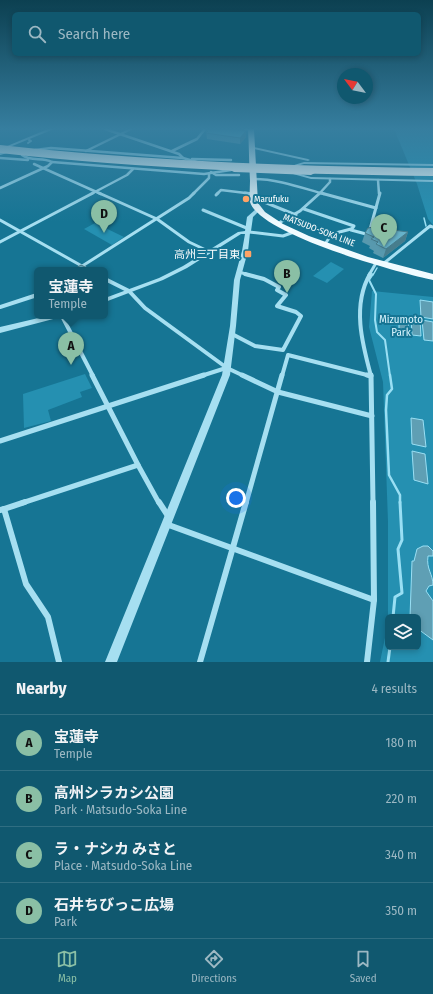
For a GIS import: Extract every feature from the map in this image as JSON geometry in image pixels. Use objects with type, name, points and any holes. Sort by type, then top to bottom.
[{"type":"highway","points":[[104,160],[238,169],[433,173]]},
{"type":"highway","points":[[119,160],[231,170],[286,168],[433,173]]},
{"type":"highway","points":[[147,160],[253,168],[295,173],[376,172]]},
{"type":"main road","points":[[253,160],[254,196],[257,210]]},
{"type":"main road","name":"MATSUDO-SOKA LINE","points":[[257,210],[276,224],[325,244],[379,264],[433,277]]},
{"type":"street","points":[[25,160],[133,169],[210,173],[231,170]]},
{"type":"street","points":[[48,160],[52,162]]},
{"type":"street","points":[[192,160],[201,164]]},
{"type":"street","points":[[228,160],[232,160]]},
{"type":"street","points":[[325,244],[332,234],[351,229],[366,234],[369,233],[380,192],[372,161],[333,160]]},
{"type":"street","points":[[0,188],[43,168],[52,162]]},
{"type":"street","points":[[34,164],[157,219],[185,239],[210,252]]},
{"type":"street","points":[[295,173],[308,178],[330,179],[433,165]]},
{"type":"street","points":[[0,242],[127,175],[133,169]]},
{"type":"street","points":[[376,172],[433,181]]},
{"type":"street","points":[[210,173],[216,175],[238,175]]},
{"type":"street","points":[[0,220],[82,266],[189,198],[209,178],[210,173]]},
{"type":"street","points":[[254,179],[264,179],[288,184],[376,208]]},
{"type":"street","points":[[276,224],[296,215],[304,209],[330,182],[330,179]]},
{"type":"street","points":[[216,195],[221,190],[254,196],[296,215]]},
{"type":"street","points":[[304,209],[354,226],[351,229]]},
{"type":"street","points":[[203,210],[249,230],[283,236],[294,232]]},
{"type":"street","points":[[111,662],[226,375],[239,272],[249,230],[250,217],[257,210]]},
{"type":"street","points":[[367,662],[374,600],[371,376],[362,342],[360,322],[363,286],[379,264],[430,226],[433,227]]},
{"type":"street","points":[[108,299],[161,279],[210,252],[240,233],[249,230]]},
{"type":"street","points":[[232,334],[255,346],[283,350],[300,316],[296,312],[277,306],[286,295],[277,290],[279,287],[264,280],[239,272]]},
{"type":"street","points":[[108,280],[129,291],[145,308],[227,368],[278,392],[372,416]]},
{"type":"street","points":[[0,307],[34,296]]},
{"type":"street","points":[[0,330],[45,319]]},
{"type":"street","points":[[64,319],[150,489],[168,521],[233,549],[374,600]]},
{"type":"street","points":[[200,662],[288,355],[371,376]]},
{"type":"street","points":[[0,441],[227,368]]},
{"type":"street","points":[[59,662],[48,617],[26,584],[2,509],[138,465]]},
{"type":"green space","points":[[407,160],[433,160],[433,225],[428,219],[417,184]]},
{"type":"green space","points":[[95,223],[124,237],[112,245],[84,229]]},
{"type":"green space","points":[[331,262],[344,269],[327,283],[313,276]]},
{"type":"green space","name":"Mizumoto Park","points":[[372,291],[433,297],[433,662],[380,662],[385,638],[385,650],[421,650],[421,614],[388,614],[388,522],[383,382],[369,327]]},
{"type":"green space","points":[[85,374],[92,388],[80,392],[82,397],[48,410],[51,421],[24,428],[23,394]]},
{"type":"shaded area","points":[[420,300],[433,302],[433,319],[421,317]]},
{"type":"shaded area","points":[[399,317],[408,318],[409,334],[399,333]]},
{"type":"shaded area","points":[[411,318],[420,320],[421,336],[412,335]]},
{"type":"shaded area","points":[[422,320],[433,322],[433,341],[424,340]]},
{"type":"shaded area","points":[[411,418],[423,420],[426,447],[412,444]]},
{"type":"shaded area","points":[[412,451],[425,454],[428,484],[414,480]]},
{"type":"shaded area","points":[[423,546],[428,546],[433,551],[433,556],[428,556],[428,561],[433,585],[429,586],[426,591],[433,601],[433,640],[421,631],[421,614],[410,614],[412,561],[414,561],[417,549]]},
{"type":"building","points":[[373,227],[384,232],[393,230],[408,232],[386,249],[376,244],[378,242],[371,239],[374,237],[365,233],[368,228]]},
{"type":"waterway","points":[[424,218],[426,226]]},
{"type":"waterway","points":[[373,275],[377,268]]},
{"type":"waterway","points":[[373,274],[369,280],[376,294],[375,320],[377,332],[385,340],[390,376]]},
{"type":"waterway","points":[[390,375],[392,389],[387,395],[386,410],[389,475],[400,495],[400,502]]},
{"type":"waterway","points":[[393,614],[395,597],[402,593],[398,549],[402,540],[400,502]]},
{"type":"waterway","points":[[388,662],[390,650]]},
{"type":"place","name":"Marufuku","points":[[246,199]]},
{"type":"place","name":"石井ちびっこ広場","points":[[104,233]]},
{"type":"place","name":"ラ・ナシカ みさと","points":[[384,247]]},
{"type":"place","name":"高州三丁目東","points":[[248,254]]},
{"type":"place","name":"高州シラカシ公園","points":[[287,293]]},
{"type":"place","name":"宝蓮寺","points":[[71,365]]}]
